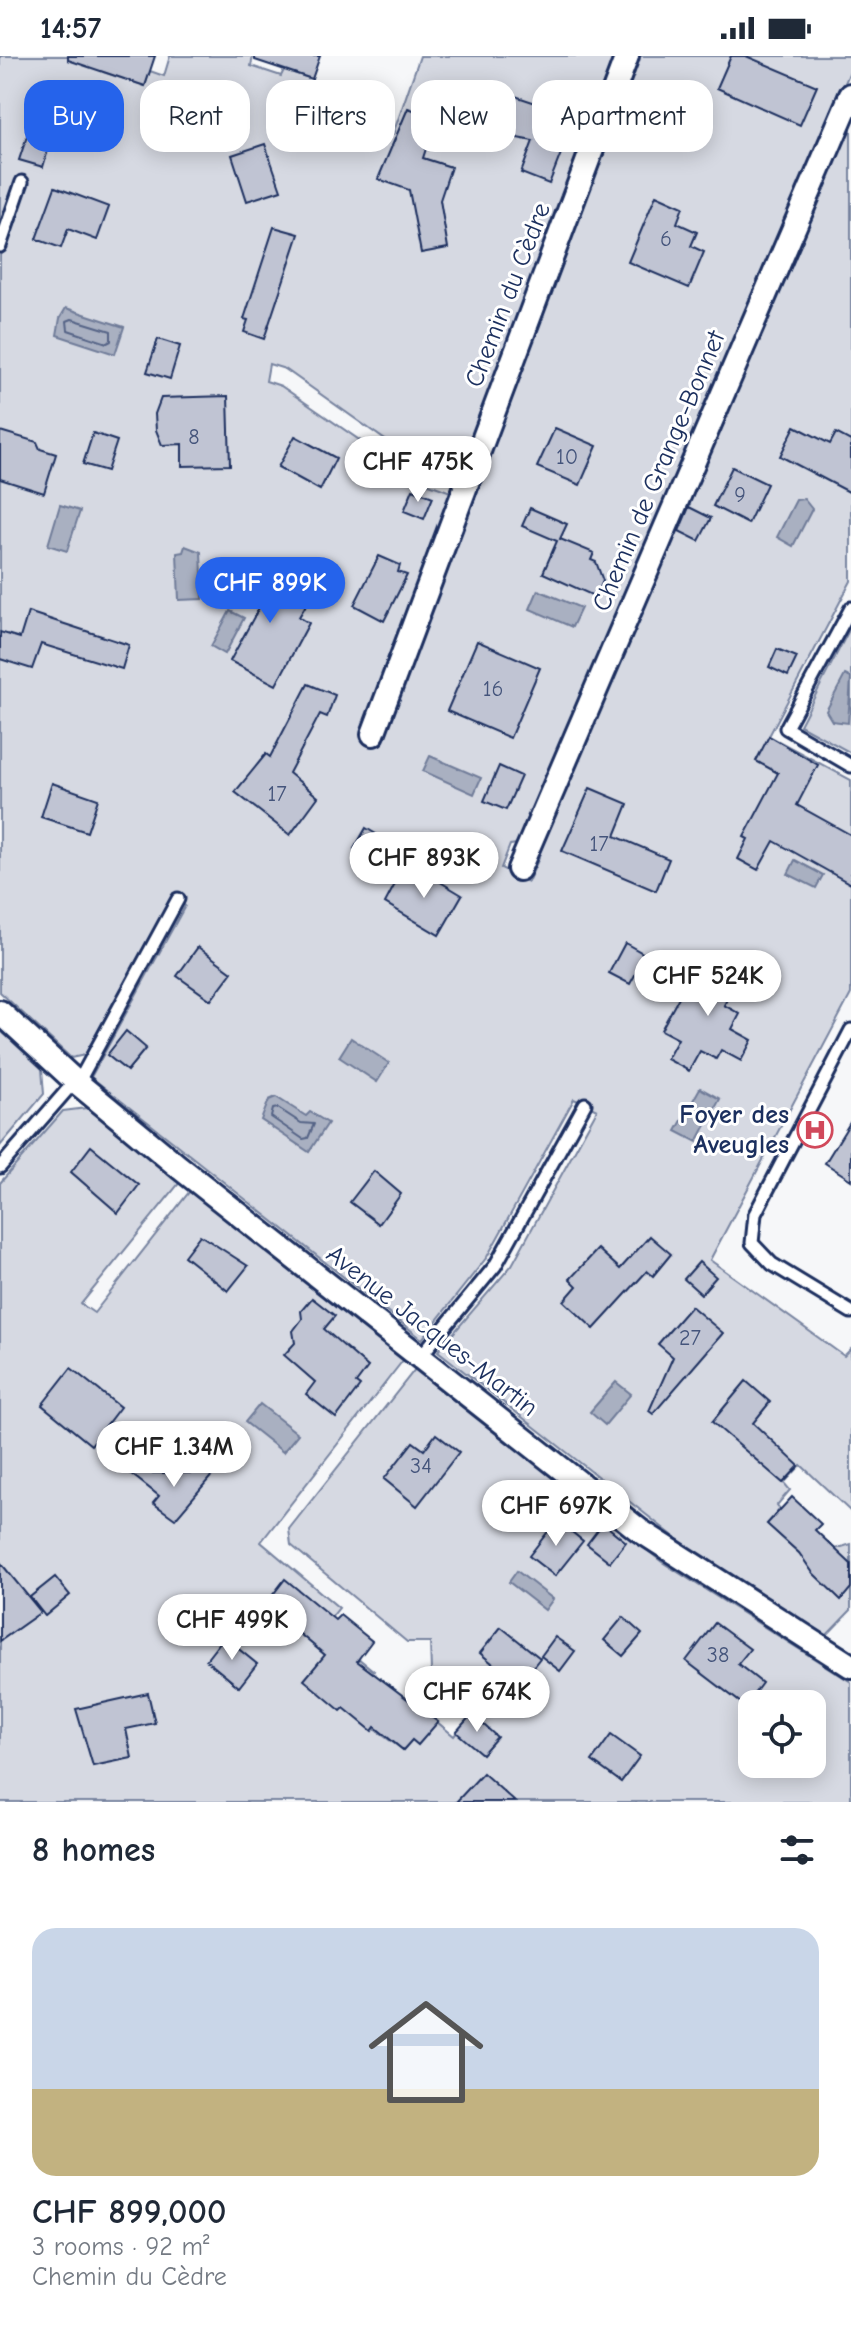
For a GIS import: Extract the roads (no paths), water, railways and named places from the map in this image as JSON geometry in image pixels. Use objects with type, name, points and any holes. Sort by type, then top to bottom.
[{"type":"street","name":"Chemin du Cèdre","points":[[373,734],[627,56]]},
{"type":"street","name":"Chemin de Grange-Bonnet","points":[[519,869],[851,95]]},
{"type":"street","name":"Avenue Jacques-Martin","points":[[0,1012],[76,1082],[639,1530],[851,1666]]},
{"type":"lane","points":[[0,246],[22,182]]},
{"type":"lane","points":[[851,608],[786,728],[851,766]]},
{"type":"lane","points":[[0,1167],[76,1082],[178,899]]},
{"type":"lane","points":[[851,1030],[755,1214],[752,1243],[772,1264],[851,1312]]},
{"type":"lane","points":[[420,1357],[495,1266],[585,1104]]},
{"type":"water","points":[[66,308],[124,327],[115,354],[57,335],[60,318]]},
{"type":"water","points":[[804,499],[812,509],[793,546],[777,537],[796,500]]},
{"type":"water","points":[[60,505],[80,511],[67,551],[48,545]]},
{"type":"water","points":[[185,546],[201,552],[203,599],[179,600],[177,553],[183,552]]},
{"type":"water","points":[[538,590],[581,608],[572,627],[530,609]]},
{"type":"water","points":[[230,611],[244,618],[225,654],[211,646]]},
{"type":"water","points":[[845,675],[851,678],[848,723],[832,721],[826,711]]},
{"type":"water","points":[[430,756],[481,778],[474,794],[423,771]]},
{"type":"water","points":[[795,860],[823,875],[816,888],[788,874]]},
{"type":"water","points":[[351,1038],[389,1063],[377,1082],[339,1057]]},
{"type":"water","points":[[700,1088],[720,1099],[697,1142],[676,1131]]},
{"type":"water","points":[[276,1097],[306,1116],[310,1112],[328,1123],[309,1152],[261,1120],[269,1100]]},
{"type":"water","points":[[616,1382],[631,1394],[605,1425],[590,1412]]},
{"type":"water","points":[[260,1404],[298,1434],[283,1452],[245,1422]]},
{"type":"water","points":[[517,1571],[553,1599],[545,1610],[509,1582]]},
{"type":"place","name":"Foyer des Aveugles","points":[[815,1130]]}]
